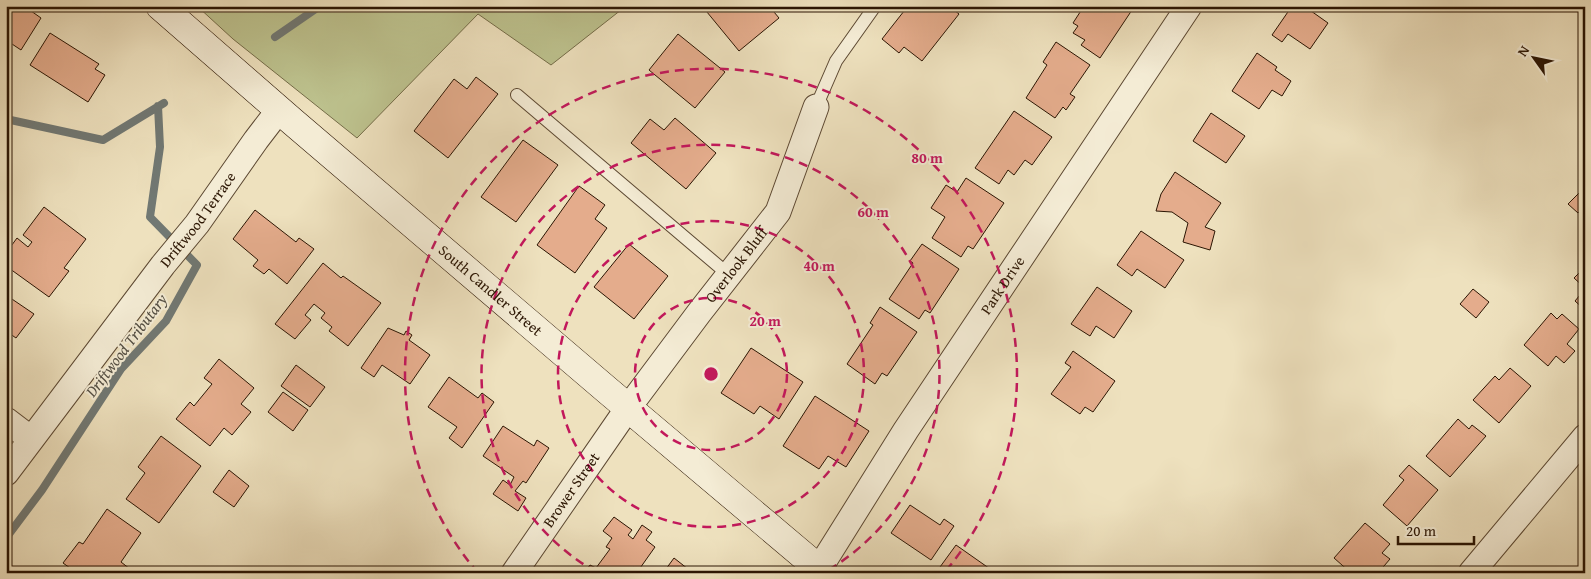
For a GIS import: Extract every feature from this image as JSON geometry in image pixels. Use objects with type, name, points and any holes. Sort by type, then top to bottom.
[{"type":"main road","name":"South Candler Street","points":[[165,8],[233,71],[822,571]]},
{"type":"street","name":"Park Drive","points":[[822,571],[906,430],[1189,6]]},
{"type":"street","name":"Overlook Bluff","points":[[628,408],[778,212],[816,107]]},
{"type":"street","name":"Driftwood Terrace","points":[[6,473],[163,265],[197,224],[279,110]]},
{"type":"street","name":"Brower Street","points":[[514,573],[628,408]]},
{"type":"street","points":[[6,420],[32,439]]},
{"type":"street","points":[[1471,573],[1585,436]]},
{"type":"lane","points":[[816,107],[836,61],[875,6]]},
{"type":"lane","points":[[517,95],[729,275]]},
{"type":"green space","points":[[197,6],[626,6],[551,65],[478,14],[357,138],[233,39]]},
{"type":"building","points":[[6,6],[24,6],[41,18],[21,50],[6,40]]},
{"type":"building","points":[[702,6],[769,6],[779,18],[739,51]]},
{"type":"building","points":[[817,6],[846,6],[846,10]]},
{"type":"building","points":[[908,6],[949,6],[959,14],[922,61],[904,47],[899,53],[882,39]]},
{"type":"building","points":[[1084,6],[1127,6],[1132,10],[1100,58],[1081,45],[1085,40],[1073,33],[1078,26],[1073,23]]},
{"type":"building","points":[[1292,6],[1304,6],[1328,23],[1310,49],[1288,34],[1282,42],[1272,35]]},
{"type":"building","points":[[50,33],[99,64],[95,69],[105,75],[88,102],[30,65]]},
{"type":"building","points":[[678,34],[725,72],[695,108],[649,70]]},
{"type":"building","points":[[1056,42],[1090,65],[1070,94],[1075,97],[1066,110],[1063,107],[1055,118],[1026,98],[1047,65],[1043,62]]},
{"type":"building","points":[[1257,53],[1277,67],[1275,70],[1291,81],[1282,96],[1272,90],[1259,109],[1232,91]]},
{"type":"building","points":[[476,77],[498,94],[448,158],[414,131],[454,79],[467,89]]},
{"type":"building","points":[[1014,111],[1052,137],[1032,165],[1025,160],[1014,175],[1008,170],[999,184],[975,168]]},
{"type":"building","points":[[1211,113],[1245,136],[1226,163],[1193,141]]},
{"type":"building","points":[[675,118],[716,153],[686,189],[631,143],[650,119],[664,130]]},
{"type":"building","points":[[523,140],[558,165],[516,222],[481,197]]},
{"type":"building","points":[[1175,172],[1221,203],[1205,227],[1215,231],[1210,250],[1183,242],[1188,223],[1172,212],[1156,211],[1161,194]]},
{"type":"building","points":[[966,178],[1004,203],[973,249],[968,246],[961,257],[932,238],[945,217],[931,208],[946,185],[957,192]]},
{"type":"building","points":[[579,186],[605,205],[595,219],[607,228],[575,273],[537,245]]},
{"type":"building","points":[[1580,192],[1585,196],[1585,206],[1578,213],[1568,204]]},
{"type":"building","points":[[44,207],[86,239],[64,268],[69,271],[49,297],[6,266],[6,253],[17,238],[28,247],[32,242],[23,235]]},
{"type":"building","points":[[255,210],[296,242],[299,238],[314,249],[287,284],[269,269],[264,274],[253,266],[258,260],[233,239]]},
{"type":"building","points":[[1141,231],[1184,260],[1165,288],[1137,269],[1132,276],[1117,265]]},
{"type":"building","points":[[629,244],[668,276],[634,319],[594,287]]},
{"type":"building","points":[[922,244],[959,269],[930,313],[925,310],[919,319],[889,299],[913,263],[910,261]]},
{"type":"building","points":[[323,263],[341,278],[343,276],[381,303],[348,346],[329,331],[332,327],[321,318],[325,313],[314,304],[305,315],[311,320],[295,339],[275,324]]},
{"type":"building","points":[[1585,267],[1585,288],[1574,278]]},
{"type":"building","points":[[1097,287],[1132,311],[1114,338],[1096,326],[1090,336],[1071,324]]},
{"type":"building","points":[[1473,289],[1489,302],[1476,318],[1460,304]]},
{"type":"building","points":[[1585,289],[1585,310],[1575,301]]},
{"type":"building","points":[[6,295],[34,314],[16,338],[6,331]]},
{"type":"building","points":[[880,307],[917,332],[887,376],[882,373],[875,384],[847,364],[873,325],[870,323]]},
{"type":"building","points":[[1551,313],[1557,319],[1562,314],[1579,329],[1567,344],[1575,351],[1564,363],[1556,356],[1548,366],[1524,345]]},
{"type":"building","points":[[388,328],[404,335],[406,331],[412,335],[409,340],[430,355],[410,384],[382,365],[374,377],[361,368]]},
{"type":"building","points":[[751,348],[803,382],[779,419],[760,406],[754,414],[721,393]]},
{"type":"building","points":[[1073,351],[1115,381],[1093,412],[1085,407],[1080,414],[1051,394],[1071,367],[1065,363]]},
{"type":"building","points":[[219,359],[254,388],[241,404],[251,412],[232,435],[224,428],[210,446],[176,419],[190,402],[194,406],[212,384],[204,378]]},
{"type":"building","points":[[296,365],[325,387],[310,407],[281,386]]},
{"type":"building","points":[[1510,368],[1531,386],[1499,423],[1473,400],[1495,376],[1499,380]]},
{"type":"building","points":[[449,377],[478,398],[482,393],[494,402],[462,448],[449,438],[457,427],[428,407]]},
{"type":"building","points":[[283,392],[308,410],[293,431],[268,412]]},
{"type":"building","points":[[815,396],[869,431],[846,467],[828,456],[819,469],[783,446]]},
{"type":"building","points":[[1458,419],[1469,429],[1472,425],[1486,436],[1450,477],[1426,456]]},
{"type":"building","points":[[503,426],[534,446],[537,440],[549,448],[526,483],[523,481],[515,491],[526,498],[518,511],[493,494],[503,480],[510,485],[514,477],[483,456]]},
{"type":"building","points":[[161,436],[201,466],[159,523],[126,499],[145,473],[138,467]]},
{"type":"building","points":[[1409,465],[1438,490],[1407,526],[1383,505],[1404,480],[1399,476]]},
{"type":"building","points":[[229,470],[249,486],[234,507],[213,492]]},
{"type":"building","points":[[910,505],[940,525],[944,519],[954,526],[931,560],[891,533]]},
{"type":"building","points":[[107,509],[141,533],[121,562],[130,569],[127,573],[77,573],[63,563],[79,542],[83,544]]},
{"type":"building","points":[[614,517],[632,530],[628,535],[633,539],[642,525],[652,532],[646,540],[655,547],[638,571],[633,567],[629,573],[584,573],[590,565],[596,568],[610,549],[606,547],[612,538],[603,531]]},
{"type":"building","points":[[1365,523],[1390,544],[1382,553],[1390,559],[1378,573],[1371,568],[1367,573],[1351,573],[1334,558]]},
{"type":"building","points":[[956,545],[993,571],[991,573],[949,573],[940,567]]},
{"type":"building","points":[[674,558],[688,569],[686,573],[663,573]]},
{"type":"waterway","points":[[275,37],[320,6]]},
{"type":"waterway","points":[[6,119],[103,140],[164,103]]},
{"type":"waterway","name":"Driftwood Tributary","points":[[6,538],[42,490],[121,369],[166,321],[197,265],[150,217],[160,147],[158,106]]}]
